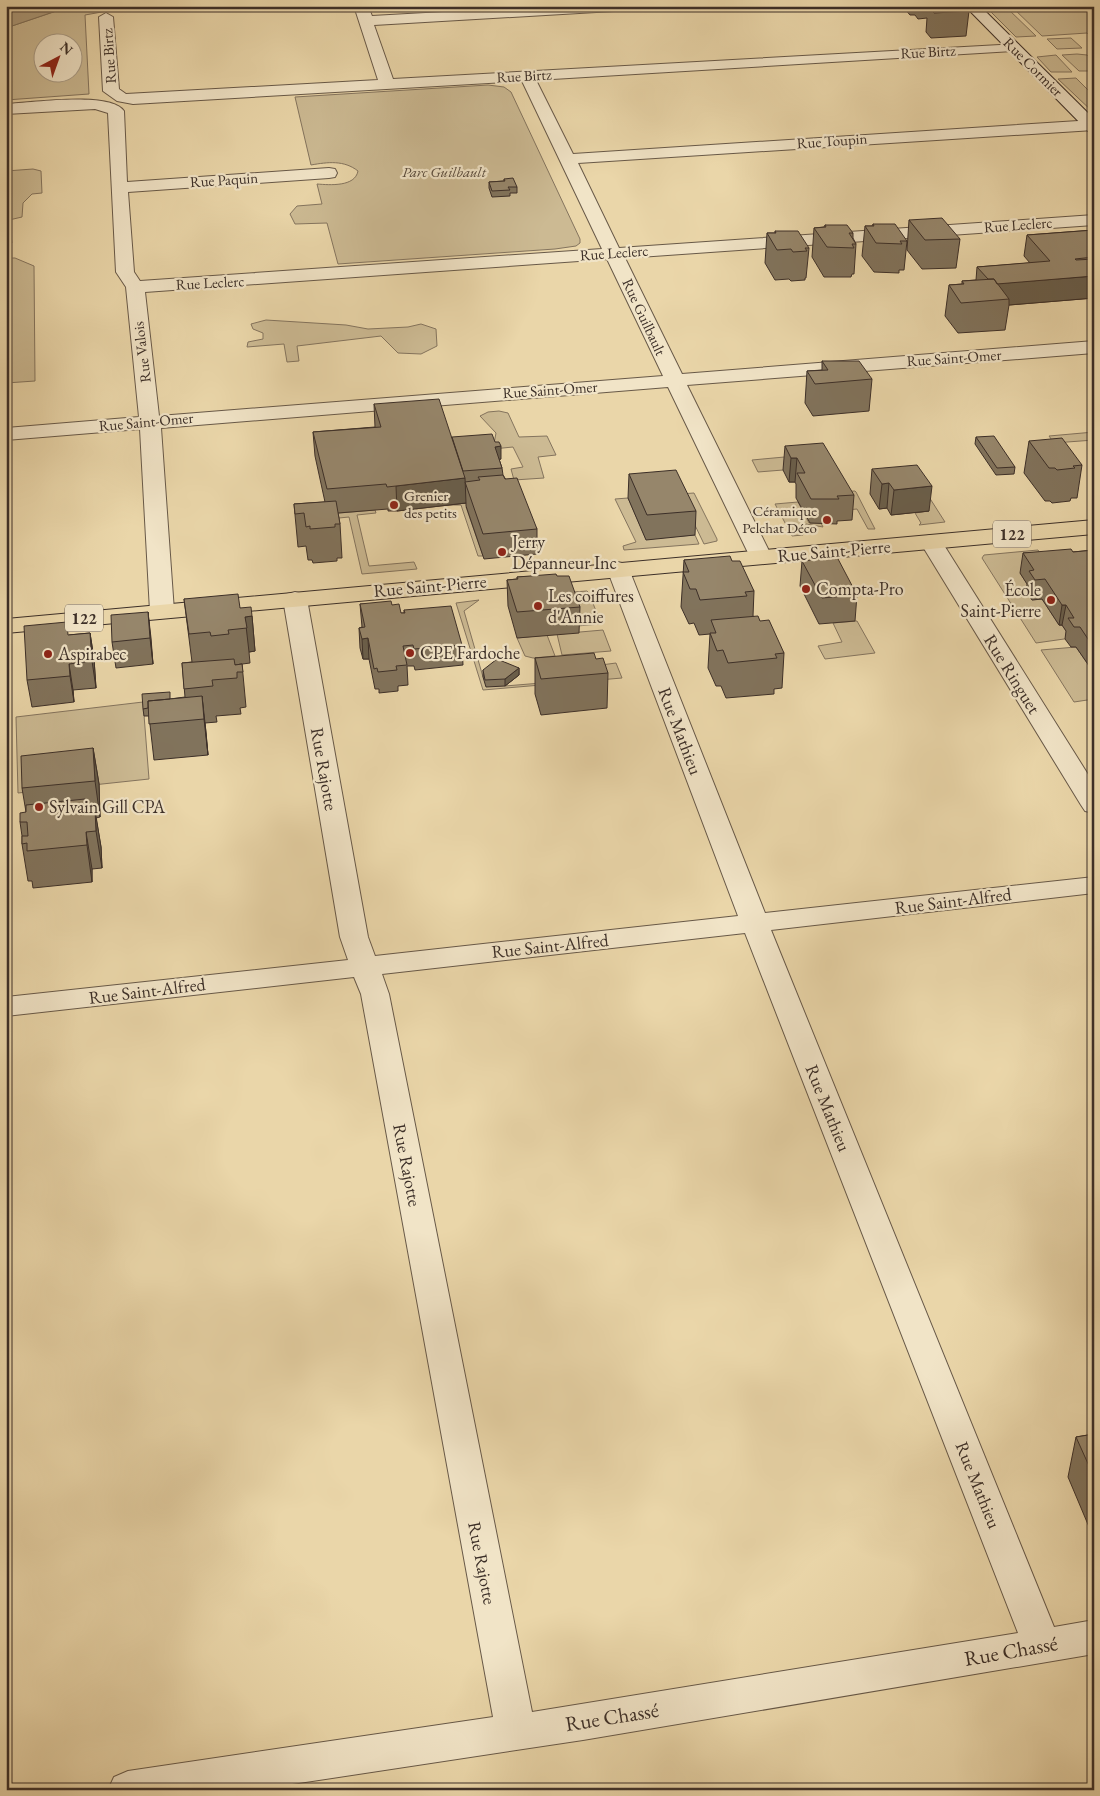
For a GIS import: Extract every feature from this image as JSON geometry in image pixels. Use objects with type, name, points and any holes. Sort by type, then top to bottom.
[{"type":"main road","name":"Rue Saint-Pierre","points":[[6,626],[1094,527]]},
{"type":"street","points":[[361,6],[387,84]]},
{"type":"street","points":[[366,21],[630,6]]},
{"type":"street","name":"Rue Cormier","points":[[972,6],[1093,126]]},
{"type":"street","name":"Rue Birtz","points":[[106,17],[111,91],[122,98],[141,99],[1013,47]]},
{"type":"street","name":"Rue Guilbault","points":[[527,76],[761,557]]},
{"type":"street","name":"Rue Valois","points":[[6,109],[103,104],[116,111],[119,188],[126,272],[135,287],[150,422],[162,611]]},
{"type":"street","name":"Rue Toupin","points":[[569,159],[1093,126]]},
{"type":"street","name":"Rue Paquin","points":[[119,188],[329,173]]},
{"type":"street","name":"Rue Leclerc","points":[[135,287],[1094,220]]},
{"type":"street","name":"Rue Saint-Omer","points":[[6,434],[1094,348]]},
{"type":"street","name":"Rue Ringuet","points":[[931,542],[1094,805]]},
{"type":"street","name":"Rue Mathieu","points":[[618,569],[754,924],[1042,1646]]},
{"type":"street","name":"Rue Rajotte","points":[[295,599],[354,937],[375,994],[516,1732]]},
{"type":"street","name":"Rue Saint-Alfred","points":[[6,1007],[364,965],[754,924],[1094,885]]},
{"type":"street","name":"Rue Chassé","points":[[128,1790],[516,1732],[1094,1638]]},
{"type":"green space","points":[[71,6],[135,6],[85,15],[89,94],[6,100],[6,28]]},
{"type":"green space","points":[[1094,6],[1094,36],[1091,37],[1087,33],[1042,36],[1012,7]]},
{"type":"green space","points":[[1007,8],[1036,36],[1016,37],[990,11]]},
{"type":"green space","points":[[1071,38],[1082,48],[1057,49],[1047,39]]},
{"type":"green space","points":[[1056,55],[1072,72],[1051,72],[1037,57]]},
{"type":"green space","points":[[1062,55],[1087,55],[1094,61],[1094,71],[1079,71]]},
{"type":"green space","points":[[1076,78],[1094,96],[1094,113],[1058,79]]},
{"type":"green space","name":"Parc Guilbault","points":[[488,85],[504,87],[511,92],[580,239],[580,243],[576,246],[338,264],[327,223],[295,224],[290,214],[297,206],[322,204],[317,184],[341,184],[352,180],[358,171],[341,163],[311,165],[295,97]]},
{"type":"green space","points":[[33,169],[41,171],[42,193],[32,194],[23,203],[22,217],[9,220],[12,243],[6,244],[6,171]]},
{"type":"green space","points":[[6,258],[15,258],[34,266],[35,381],[6,383]]},
{"type":"green space","points":[[266,320],[346,325],[368,329],[408,327],[421,324],[436,329],[437,346],[421,354],[398,353],[381,336],[297,346],[299,361],[287,362],[284,344],[247,347],[248,342],[263,339],[263,333],[253,329],[251,324]]},
{"type":"green space","points":[[499,411],[508,413],[519,437],[547,436],[556,455],[538,457],[544,478],[514,480],[511,469],[523,467],[513,447],[493,449],[496,433],[480,416],[488,412]]},
{"type":"green space","points":[[1094,432],[1094,440],[1054,443],[1049,436]]},
{"type":"green space","points":[[828,453],[821,467],[758,472],[752,460]]},
{"type":"green space","points":[[922,486],[945,522],[919,525],[921,523],[915,513],[929,511]]},
{"type":"green space","points":[[855,491],[875,529],[868,529],[857,509],[846,510],[836,492]]},
{"type":"green space","points":[[694,493],[717,541],[704,544],[680,494]]},
{"type":"green space","points":[[628,498],[646,539],[695,535],[699,544],[624,550],[623,546],[636,542],[615,499]]},
{"type":"green space","points":[[479,502],[466,507],[483,556],[478,556],[461,505],[443,505]]},
{"type":"green space","points":[[798,502],[809,523],[821,523],[823,527],[806,524],[802,527],[803,535],[792,536],[775,504]]},
{"type":"green space","points":[[375,510],[376,513],[357,515],[369,566],[414,562],[417,569],[362,574],[349,517],[329,519],[328,514]]},
{"type":"green space","points":[[1038,550],[1052,570],[1020,573],[1031,590],[1032,600],[1042,599],[1059,625],[1062,625],[1071,638],[1036,643],[982,558],[984,555]]},
{"type":"green space","points":[[587,591],[601,624],[577,626],[546,594]]},
{"type":"green space","points":[[479,600],[464,611],[483,677],[505,686],[590,679],[601,665],[616,663],[622,678],[483,690],[456,603]]},
{"type":"green space","points":[[857,621],[875,653],[825,659],[818,646],[842,642],[833,623]]},
{"type":"green space","points":[[603,630],[611,651],[562,655],[557,634]]},
{"type":"green space","points":[[547,635],[555,656],[533,658],[525,656],[517,638]]},
{"type":"green space","points":[[1076,647],[1094,673],[1094,699],[1074,702],[1041,650]]},
{"type":"green space","points":[[143,702],[149,779],[18,793],[16,717]]},
{"type":"shaded area","points":[[25,6],[71,6],[6,28],[6,13]]},
{"type":"building","points":[[964,6],[969,11],[934,13],[928,7]]},
{"type":"building","points":[[513,178],[517,187],[508,187],[510,190],[492,191],[489,182],[505,181],[504,179]]},
{"type":"building","points":[[942,218],[960,239],[925,240],[909,220]]},
{"type":"building","points":[[873,224],[895,224],[907,241],[900,241],[902,244],[876,243],[865,226],[874,226]]},
{"type":"building","points":[[825,225],[847,225],[853,233],[849,233],[856,244],[852,244],[854,248],[827,247],[814,228],[826,227]]},
{"type":"building","points":[[1094,230],[1094,257],[1075,259],[1094,259],[1094,276],[997,284],[994,279],[988,279],[977,267],[1050,261],[1027,235]]},
{"type":"building","points":[[775,231],[798,231],[809,248],[805,248],[807,251],[793,252],[791,249],[777,250],[767,233],[776,233]]},
{"type":"building","points":[[994,279],[1009,299],[961,303],[949,285],[964,284],[962,281]]},
{"type":"building","points":[[822,361],[859,361],[872,379],[815,384],[807,371],[828,370]]},
{"type":"building","points":[[439,399],[465,478],[387,487],[386,484],[327,489],[313,432],[381,427],[374,404]]},
{"type":"building","points":[[492,434],[495,442],[499,442],[501,446],[495,447],[502,468],[463,471],[452,437]]},
{"type":"building","points":[[994,436],[1015,467],[997,468],[976,437]]},
{"type":"building","points":[[1062,438],[1082,465],[1073,466],[1075,468],[1057,470],[1049,468],[1029,441]]},
{"type":"building","points":[[823,443],[854,495],[837,496],[839,499],[811,499],[797,473],[805,473],[797,458],[791,458],[785,446]]},
{"type":"building","points":[[917,465],[932,486],[894,490],[889,483],[882,484],[872,469]]},
{"type":"building","points":[[676,470],[696,511],[647,515],[629,474]]},
{"type":"building","points":[[503,475],[505,479],[517,478],[537,529],[483,534],[465,482],[480,480],[478,477]]},
{"type":"building","points":[[336,501],[340,524],[335,524],[335,527],[310,529],[310,526],[306,527],[304,513],[295,514],[294,504]]},
{"type":"building","points":[[1071,549],[1073,552],[1094,550],[1094,648],[1080,627],[1074,627],[1068,618],[1074,618],[1066,605],[1062,605],[1045,579],[1035,580],[1029,571],[1034,570],[1023,553]]},
{"type":"building","points":[[730,556],[732,561],[740,561],[754,591],[745,592],[747,596],[700,600],[696,589],[690,589],[683,572],[689,572],[684,560]]},
{"type":"building","points":[[837,557],[857,595],[822,598],[802,561]]},
{"type":"building","points":[[556,574],[557,576],[569,576],[580,607],[517,612],[507,580],[518,579],[517,577]]},
{"type":"building","points":[[238,594],[240,608],[251,607],[252,616],[245,617],[247,628],[228,630],[229,634],[211,636],[210,632],[189,634],[184,599]]},
{"type":"building","points":[[391,601],[392,605],[399,604],[401,613],[405,613],[404,610],[451,606],[462,645],[414,649],[413,645],[403,646],[407,665],[396,666],[397,670],[378,672],[377,668],[374,669],[368,638],[362,639],[359,628],[365,627],[360,604]]},
{"type":"building","points":[[148,612],[150,638],[112,642],[111,615]]},
{"type":"building","points":[[758,616],[760,621],[769,620],[784,653],[775,654],[777,658],[728,663],[723,650],[717,651],[710,633],[716,633],[711,620]]},
{"type":"building","points":[[67,622],[68,635],[90,633],[92,661],[69,664],[70,676],[27,680],[24,626]]},
{"type":"building","points":[[594,653],[596,659],[603,658],[608,673],[541,679],[535,658]]},
{"type":"building","points":[[234,659],[235,665],[242,664],[243,672],[237,672],[237,678],[212,680],[213,686],[184,689],[182,663]]},
{"type":"building","points":[[497,659],[519,668],[505,679],[485,680],[483,670]]},
{"type":"building","points":[[170,692],[170,699],[148,701],[148,708],[143,709],[142,694]]},
{"type":"building","points":[[202,696],[204,719],[149,724],[148,701]]},
{"type":"building","points":[[93,748],[95,781],[22,788],[21,756]]},
{"type":"building","points":[[85,799],[85,811],[95,810],[96,831],[86,832],[87,845],[27,851],[27,843],[22,844],[22,836],[28,836],[27,822],[20,822],[20,813],[26,812],[26,805]]},
{"type":"building","points":[[1094,1434],[1094,1477],[1076,1437]]},
{"type":"place","name":"Grenier des petits","points":[[394,505]]},
{"type":"place","name":"Céramique Pelchat Déco","points":[[827,520]]},
{"type":"place","name":"Jerry Dépanneur Inc","points":[[502,552]]},
{"type":"place","name":"Compta-Pro","points":[[806,589]]},
{"type":"place","name":"École Saint-Pierre","points":[[1051,600]]},
{"type":"place","name":"Les coiffures d'Annie","points":[[538,606]]},
{"type":"place","name":"CPE Fardoche","points":[[410,653]]},
{"type":"place","name":"Aspirabec","points":[[48,654]]},
{"type":"place","name":"Sylvain Gill CPA","points":[[39,807]]}]
